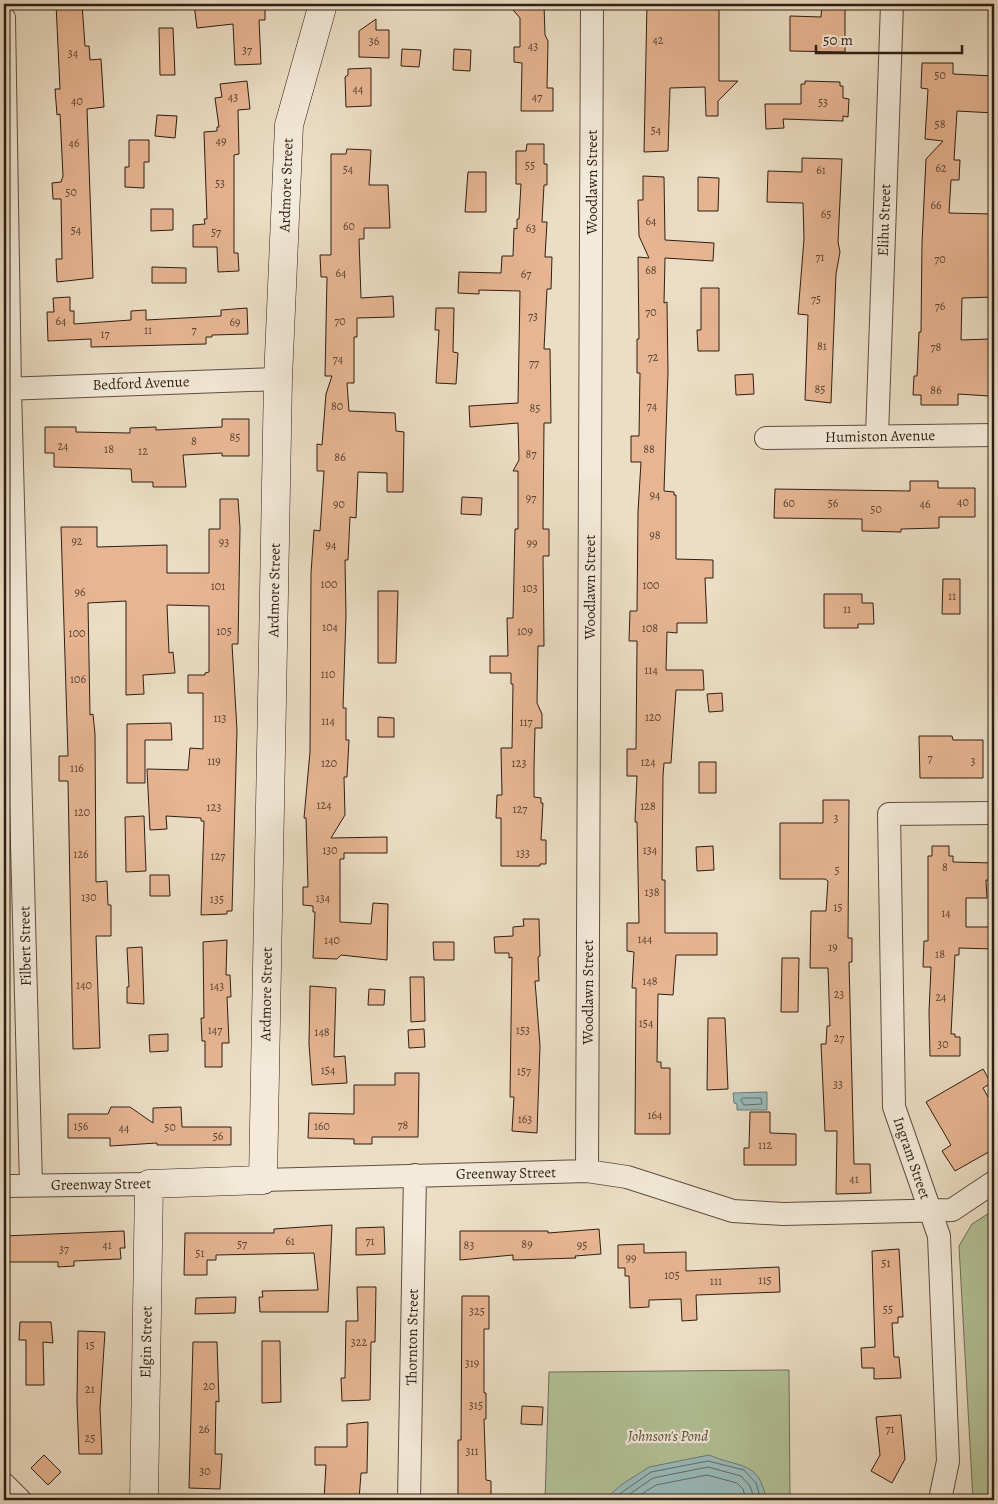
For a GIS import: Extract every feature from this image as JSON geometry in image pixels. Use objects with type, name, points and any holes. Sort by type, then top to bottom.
[{"type":"main road","name":"Ardmore Street","points":[[263,1180],[278,379],[289,125],[323,4]]},
{"type":"main road","name":"Greenway Street","points":[[149,1184],[263,1180]]},
{"type":"main road","name":"Elgin Street","points":[[144,1500],[149,1184]]},
{"type":"street","name":"Woodlawn Street","points":[[587,1171],[592,4]]},
{"type":"street","name":"Elihu Street","points":[[877,436],[892,4]]},
{"type":"street","name":"Filbert Street","points":[[4,18],[7,389],[31,1185]]},
{"type":"street","name":"Bedford Avenue","points":[[7,389],[278,379]]},
{"type":"street","name":"Humiston Avenue","points":[[766,438],[994,435]]},
{"type":"street","name":"Ingram Street","points":[[940,1500],[948,1461],[939,1236],[894,1107],[889,814],[994,812]]},
{"type":"street","name":"Greenway Street","points":[[263,1180],[415,1174],[587,1171],[627,1177],[733,1211],[783,1214],[931,1212],[952,1210],[994,1182]]},
{"type":"street","name":"Thornton Street","points":[[410,1500],[415,1174]]},
{"type":"street","name":"Greenway Street","points":[[4,1186],[149,1184]]},
{"type":"street","points":[[4,1484],[20,1500]]},
{"type":"green space","points":[[994,1210],[994,1500],[973,1500],[959,1246],[972,1224]]},
{"type":"green space","name":"Johnson's Pond","points":[[789,1370],[790,1500],[545,1500],[549,1372]]},
{"type":"water","points":[[767,1092],[767,1110],[737,1110],[733,1093]]},
{"type":"water","name":"Johnson's Pond","points":[[709,1455],[746,1467],[753,1472],[759,1478],[766,1500],[604,1500],[621,1485],[649,1467]]},
{"type":"building","points":[[56,4],[82,4],[85,46],[89,46],[90,60],[101,59],[104,107],[87,109],[93,278],[57,282],[56,259],[62,259],[61,199],[53,199],[52,183],[61,182],[63,176],[60,114],[57,115],[55,89],[60,89]]},
{"type":"building","points":[[194,4],[265,4],[265,20],[259,20],[261,64],[235,65],[233,24],[197,28]]},
{"type":"building","points":[[508,4],[544,4],[545,35],[548,41],[547,88],[553,88],[553,111],[521,111],[522,63],[514,62],[514,47],[520,47],[520,18]]},
{"type":"building","points":[[647,4],[719,4],[719,81],[738,81],[718,101],[718,116],[706,116],[705,87],[670,88],[668,151],[644,152]]},
{"type":"building","points":[[822,4],[845,4],[845,52],[790,51],[790,16],[821,17]]},
{"type":"building","points":[[376,19],[376,30],[389,30],[389,58],[359,57],[359,31]]},
{"type":"building","points":[[159,28],[173,28],[175,75],[160,75]]},
{"type":"building","points":[[402,49],[421,50],[419,67],[401,66]]},
{"type":"building","points":[[454,49],[471,50],[470,71],[453,70]]},
{"type":"building","points":[[922,63],[953,63],[953,74],[994,76],[994,113],[957,111],[954,160],[960,160],[959,180],[951,180],[949,213],[993,214],[992,232],[994,232],[994,297],[962,298],[961,340],[990,339],[989,396],[958,394],[958,405],[921,405],[921,395],[913,395],[914,376],[917,376],[919,332],[921,332],[922,243],[926,159],[943,141],[925,139],[928,89],[921,88]]},
{"type":"building","points":[[371,68],[371,106],[346,107],[345,77],[348,75],[348,69]]},
{"type":"building","points":[[247,81],[250,109],[238,110],[239,154],[234,155],[234,253],[238,253],[239,271],[218,272],[217,247],[193,247],[193,225],[205,224],[204,219],[207,219],[204,132],[217,131],[217,127],[219,127],[215,98],[222,97],[220,84]]},
{"type":"building","points":[[805,81],[840,82],[840,86],[843,86],[843,98],[849,99],[848,117],[843,116],[843,121],[783,119],[784,128],[766,129],[765,104],[801,104],[801,84],[805,84]]},
{"type":"building","points":[[157,115],[177,116],[175,138],[155,136]]},
{"type":"building","points":[[129,140],[149,140],[149,162],[144,162],[144,188],[125,187],[125,167],[129,167]]},
{"type":"building","points":[[527,144],[544,144],[544,164],[547,164],[547,185],[544,185],[542,222],[547,222],[545,257],[552,257],[551,289],[547,289],[544,349],[550,349],[551,423],[544,423],[543,529],[549,529],[549,556],[543,556],[544,646],[538,646],[537,703],[542,714],[542,728],[535,728],[534,767],[534,797],[541,798],[541,803],[543,803],[541,840],[546,840],[546,864],[540,864],[540,866],[501,866],[501,818],[496,818],[497,795],[502,795],[501,748],[512,748],[513,684],[511,684],[511,673],[490,673],[490,656],[508,656],[507,618],[513,618],[515,529],[518,529],[518,471],[513,471],[519,460],[518,423],[470,427],[469,406],[518,403],[520,291],[479,290],[479,294],[458,293],[459,272],[501,273],[502,256],[513,256],[514,228],[517,229],[517,219],[519,219],[521,184],[516,184],[516,151],[526,151]]},
{"type":"building","points":[[347,149],[371,150],[369,185],[388,185],[390,228],[364,228],[364,239],[359,239],[361,298],[393,296],[394,317],[357,318],[357,337],[354,337],[354,383],[347,383],[349,411],[395,413],[396,431],[404,432],[403,492],[387,492],[387,473],[358,472],[356,518],[350,517],[348,560],[345,560],[346,615],[343,708],[346,708],[346,740],[349,740],[347,777],[344,777],[345,815],[331,838],[387,837],[387,853],[344,853],[344,859],[340,859],[340,922],[371,924],[373,903],[388,904],[387,960],[341,955],[337,959],[313,958],[315,912],[313,912],[313,906],[303,905],[303,887],[308,887],[306,818],[304,818],[310,752],[311,573],[314,530],[320,531],[324,471],[317,471],[317,444],[322,445],[326,394],[332,376],[325,376],[327,277],[321,277],[320,255],[331,255],[331,154],[346,154]]},
{"type":"building","points":[[802,158],[842,159],[838,242],[840,252],[836,274],[831,403],[805,400],[808,315],[798,314],[804,239],[803,203],[767,202],[768,171],[802,172]]},
{"type":"building","points":[[468,172],[486,172],[486,212],[465,212]]},
{"type":"building","points":[[643,176],[664,177],[665,240],[714,243],[713,261],[665,258],[664,303],[667,302],[668,372],[664,491],[674,492],[674,495],[676,495],[676,559],[713,560],[713,578],[705,578],[707,623],[677,623],[677,633],[667,632],[666,670],[703,670],[704,690],[676,690],[671,763],[664,763],[662,880],[665,880],[665,933],[717,933],[717,955],[676,955],[673,995],[658,994],[657,1062],[661,1062],[661,1068],[670,1068],[670,1134],[635,1134],[636,988],[632,988],[634,952],[627,951],[627,923],[639,923],[637,822],[635,822],[637,776],[627,776],[627,749],[636,749],[637,641],[629,641],[630,611],[637,611],[638,512],[641,462],[631,462],[631,436],[639,436],[640,373],[637,373],[637,339],[639,339],[638,257],[649,258],[639,236],[638,200],[643,200]]},
{"type":"building","points":[[698,177],[719,178],[718,211],[698,211]]},
{"type":"building","points":[[151,209],[173,209],[173,230],[151,231]]},
{"type":"building","points":[[152,267],[186,268],[186,283],[152,283]]},
{"type":"building","points":[[701,288],[719,288],[719,351],[698,351],[697,330],[701,330]]},
{"type":"building","points":[[70,297],[70,311],[74,311],[74,324],[131,320],[131,311],[146,310],[146,320],[221,316],[221,310],[247,308],[248,334],[212,335],[212,337],[206,337],[206,344],[91,347],[91,339],[48,341],[47,312],[54,312],[53,298]]},
{"type":"building","points":[[436,308],[454,308],[453,352],[458,353],[456,384],[436,383],[439,330],[435,330]]},
{"type":"building","points":[[753,374],[754,394],[736,395],[735,375]]},
{"type":"building","points":[[222,419],[249,419],[249,456],[222,456],[222,453],[183,455],[186,487],[153,487],[153,482],[132,482],[131,469],[54,467],[54,453],[45,453],[45,427],[76,427],[76,432],[130,433],[130,428],[156,427],[156,430],[222,427]]},
{"type":"building","points":[[910,481],[938,481],[938,488],[975,488],[975,517],[939,517],[939,528],[901,529],[901,532],[862,531],[862,519],[774,518],[775,489],[910,491]]},
{"type":"building","points":[[462,497],[482,498],[481,515],[461,514]]},
{"type":"building","points":[[220,499],[238,499],[240,528],[238,644],[232,644],[237,730],[232,911],[227,911],[227,914],[201,915],[204,821],[201,821],[201,818],[166,816],[167,829],[150,830],[147,769],[188,770],[190,748],[203,749],[203,693],[188,693],[188,675],[205,675],[205,673],[209,672],[209,606],[167,605],[169,653],[173,652],[175,673],[143,675],[144,694],[126,695],[126,601],[88,603],[90,715],[93,714],[95,734],[96,882],[107,881],[108,905],[111,905],[111,936],[96,936],[100,1048],[73,1049],[68,781],[59,781],[59,756],[68,756],[61,527],[97,527],[97,547],[167,545],[167,573],[209,573],[209,529],[220,529]]},
{"type":"building","points":[[943,579],[960,579],[960,614],[942,614]]},
{"type":"building","points":[[378,591],[398,591],[396,663],[378,663]]},
{"type":"building","points":[[824,594],[862,594],[862,603],[873,603],[874,624],[858,624],[858,628],[824,628]]},
{"type":"building","points":[[722,693],[723,711],[709,712],[707,694]]},
{"type":"building","points":[[378,717],[394,718],[394,737],[378,737]]},
{"type":"building","points":[[171,723],[172,740],[145,740],[145,783],[127,783],[127,724]]},
{"type":"building","points":[[919,736],[952,736],[953,740],[983,740],[983,778],[920,778]]},
{"type":"building","points":[[699,762],[716,762],[716,793],[699,793]]},
{"type":"building","points":[[823,800],[849,800],[848,938],[852,938],[852,962],[849,962],[854,1164],[870,1164],[871,1193],[836,1194],[837,1131],[825,1131],[821,1044],[826,1044],[827,1026],[830,1026],[828,968],[810,968],[811,911],[826,911],[828,881],[825,879],[780,879],[780,823],[823,823]]},
{"type":"building","points":[[144,816],[146,871],[126,872],[125,817]]},
{"type":"building","points":[[713,846],[714,870],[697,871],[696,847]]},
{"type":"building","points":[[932,846],[949,846],[949,856],[953,856],[953,862],[994,863],[994,881],[986,880],[987,898],[966,898],[966,927],[994,927],[994,949],[959,948],[959,955],[955,955],[951,1034],[955,1034],[955,1037],[960,1037],[960,1056],[930,1056],[931,967],[923,967],[924,941],[928,941],[928,856],[932,856]]},
{"type":"building","points":[[150,875],[169,875],[170,896],[150,896]]},
{"type":"building","points":[[523,919],[539,919],[539,981],[535,981],[540,1046],[537,1133],[512,1131],[514,1097],[510,1097],[512,957],[509,958],[509,953],[495,953],[494,937],[513,936],[513,927],[524,926]]},
{"type":"building","points":[[227,940],[226,975],[230,975],[231,997],[227,997],[229,1043],[222,1043],[222,1067],[205,1067],[205,1041],[202,1041],[201,1018],[204,1018],[203,942]]},
{"type":"building","points":[[433,942],[454,942],[454,960],[434,960]]},
{"type":"building","points":[[142,947],[144,1004],[127,1003],[127,987],[129,987],[127,948]]},
{"type":"building","points":[[782,958],[799,958],[798,1012],[781,1012]]},
{"type":"building","points":[[410,977],[424,977],[425,1021],[411,1022]]},
{"type":"building","points":[[310,986],[336,988],[334,1057],[345,1056],[347,1083],[312,1085],[309,1044]]},
{"type":"building","points":[[369,989],[385,990],[384,1005],[368,1005]]},
{"type":"building","points":[[708,1018],[725,1018],[728,1089],[707,1090]]},
{"type":"building","points":[[424,1029],[425,1047],[409,1048],[408,1030]]},
{"type":"building","points":[[168,1034],[168,1051],[150,1052],[149,1035]]},
{"type":"building","points":[[983,1069],[991,1083],[983,1088],[994,1108],[994,1149],[955,1171],[942,1151],[951,1145],[926,1102]]},
{"type":"building","points":[[395,1073],[419,1073],[418,1137],[372,1137],[372,1144],[354,1144],[354,1139],[308,1138],[309,1113],[354,1114],[354,1085],[395,1085]]},
{"type":"building","points":[[111,1107],[130,1107],[153,1123],[153,1108],[181,1107],[182,1127],[231,1127],[231,1145],[157,1145],[157,1143],[110,1146],[110,1138],[68,1138],[68,1114],[108,1114]]},
{"type":"building","points":[[750,1112],[770,1112],[770,1133],[796,1134],[796,1165],[744,1165],[744,1148],[749,1148]]},
{"type":"building","points":[[332,1225],[328,1312],[260,1312],[259,1297],[263,1297],[262,1291],[318,1290],[314,1253],[216,1255],[216,1260],[207,1260],[207,1275],[184,1275],[185,1233],[274,1233],[274,1229]]},
{"type":"building","points":[[384,1227],[385,1254],[356,1255],[356,1228]]},
{"type":"building","points":[[599,1229],[601,1254],[575,1256],[576,1258],[513,1260],[513,1255],[460,1260],[460,1231],[548,1231],[548,1233]]},
{"type":"building","points":[[124,1231],[125,1248],[120,1248],[121,1259],[74,1261],[74,1266],[58,1267],[58,1262],[4,1262],[4,1236]]},
{"type":"building","points":[[644,1244],[644,1253],[686,1252],[686,1271],[779,1267],[780,1292],[696,1295],[697,1320],[682,1321],[681,1299],[649,1300],[649,1307],[630,1308],[629,1276],[625,1276],[625,1268],[618,1268],[618,1245]]},
{"type":"building","points":[[899,1249],[903,1317],[898,1317],[898,1323],[892,1323],[894,1357],[899,1357],[901,1378],[874,1379],[874,1368],[862,1368],[861,1348],[875,1347],[872,1251]]},
{"type":"building","points":[[357,1287],[376,1287],[375,1342],[371,1342],[370,1400],[342,1401],[341,1378],[345,1378],[346,1321],[358,1321]]},
{"type":"building","points":[[462,1296],[489,1296],[489,1329],[484,1329],[486,1419],[484,1419],[486,1480],[491,1481],[491,1500],[458,1500],[458,1440],[461,1440]]},
{"type":"building","points":[[236,1297],[235,1313],[195,1314],[196,1298]]},
{"type":"building","points":[[20,1322],[51,1322],[53,1343],[43,1342],[44,1385],[26,1385],[26,1340],[19,1340]]},
{"type":"building","points":[[78,1331],[105,1332],[100,1409],[102,1454],[79,1454],[77,1402]]},
{"type":"building","points":[[262,1341],[280,1341],[281,1402],[262,1403]]},
{"type":"building","points":[[193,1342],[217,1342],[219,1402],[216,1401],[215,1454],[222,1454],[220,1489],[189,1488]]},
{"type":"building","points":[[522,1406],[543,1407],[542,1425],[521,1424]]},
{"type":"building","points":[[901,1415],[905,1459],[892,1483],[871,1471],[880,1455],[876,1417]]},
{"type":"building","points":[[368,1422],[367,1473],[361,1473],[359,1500],[324,1499],[326,1465],[315,1465],[315,1447],[347,1447],[347,1424]]},
{"type":"building","points":[[44,1455],[61,1472],[48,1485],[31,1468]]}]
